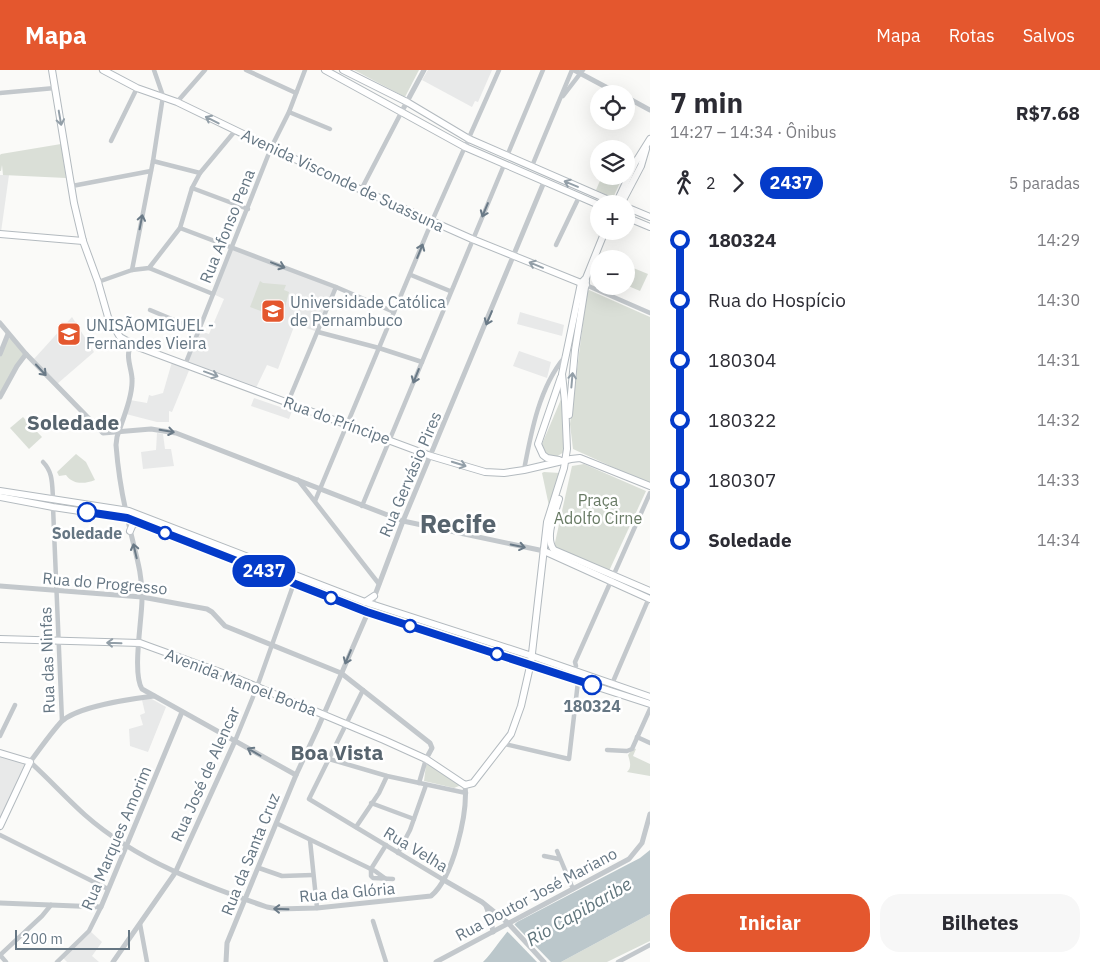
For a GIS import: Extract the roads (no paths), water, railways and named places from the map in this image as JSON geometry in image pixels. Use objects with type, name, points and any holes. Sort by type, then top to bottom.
[{"type":"main road","points":[[52,70],[83,242],[110,322],[120,338],[132,345]]},
{"type":"main road","name":"Avenida Visconde de Suassuna","points":[[103,70],[138,88],[177,102],[271,148],[432,222],[584,284]]},
{"type":"main road","points":[[325,70],[361,88],[465,147],[590,201]]},
{"type":"main road","points":[[343,70],[407,102],[470,138],[598,195]]},
{"type":"main road","points":[[361,88],[366,86],[381,90]]},
{"type":"main road","points":[[622,195],[635,163],[650,140]]},
{"type":"main road","points":[[635,211],[650,217]]},
{"type":"main road","points":[[635,221],[650,227]]},
{"type":"main road","points":[[0,234],[83,242]]},
{"type":"main road","points":[[601,240],[584,284],[564,358],[562,374],[538,444],[543,455],[547,458],[565,463],[580,458],[650,486]]},
{"type":"main road","points":[[465,785],[473,783],[505,744],[511,734],[521,706],[532,656],[548,522],[570,446],[569,418],[575,350],[584,284]]},
{"type":"main road","name":"Rua do Príncipe","points":[[132,345],[347,425],[390,439],[431,456],[485,472],[504,473],[565,463]]},
{"type":"main road","points":[[562,374],[567,447],[550,541],[552,548],[556,552],[650,596]]},
{"type":"main road","points":[[0,491],[126,510],[368,603],[532,656],[650,697]]},
{"type":"main road","points":[[0,497],[127,518],[367,612],[650,704]]},
{"type":"main road","points":[[130,531],[133,524],[138,523]]},
{"type":"main road","points":[[544,552],[612,579]]},
{"type":"main road","points":[[368,603],[374,596]]},
{"type":"main road","name":"Avenida Manoel Borba","points":[[0,639],[140,643],[257,687],[426,759],[465,785]]},
{"type":"main road","points":[[0,753],[30,762],[0,826]]},
{"type":"street","points":[[132,270],[152,170],[163,96],[154,70]]},
{"type":"street","points":[[177,102],[205,70]]},
{"type":"street","points":[[246,70],[254,72],[296,93]]},
{"type":"street","name":"Rua Afonso Pena","points":[[185,364],[271,148],[289,112],[304,70]]},
{"type":"street","points":[[361,190],[424,70]]},
{"type":"street","points":[[315,501],[432,222],[499,70]]},
{"type":"street","points":[[507,156],[543,70]]},
{"type":"street","points":[[532,166],[573,70],[582,72],[604,85]]},
{"type":"street","points":[[560,99],[582,72]]},
{"type":"street","points":[[0,93],[55,88]]},
{"type":"street","points":[[111,141],[138,88]]},
{"type":"street","points":[[635,102],[650,110]]},
{"type":"street","points":[[289,112],[330,129]]},
{"type":"street","points":[[149,268],[180,228],[192,188],[200,173],[235,131]]},
{"type":"street","points":[[153,161],[200,173]]},
{"type":"street","points":[[362,506],[504,165]]},
{"type":"street","points":[[72,186],[152,170]]},
{"type":"street","name":"Rua Gervásio Pires","points":[[374,596],[403,521],[544,182]]},
{"type":"street","points":[[192,188],[248,209]]},
{"type":"street","points":[[556,245],[579,197]]},
{"type":"street","points":[[180,228],[336,287],[394,312]]},
{"type":"street","points":[[98,282],[132,270],[149,268],[213,294]]},
{"type":"street","points":[[410,275],[450,291]]},
{"type":"street","points":[[584,284],[650,312]]},
{"type":"street","points":[[288,402],[336,287]]},
{"type":"street","points":[[150,310],[198,330]]},
{"type":"street","points":[[0,323],[26,354],[100,432],[105,434],[151,429],[176,433],[403,521],[544,552]]},
{"type":"street","points":[[318,332],[379,348],[422,362]]},
{"type":"street","points":[[0,354],[8,334]]},
{"type":"street","points":[[132,345],[128,350],[132,385],[116,445],[127,518],[141,576],[142,597],[138,667],[142,689],[296,775],[324,715],[367,612],[368,603]]},
{"type":"street","points":[[0,397],[26,354]]},
{"type":"street","points":[[524,470],[541,403],[553,372],[564,358]]},
{"type":"street","points":[[43,462],[51,475],[53,498]]},
{"type":"street","points":[[298,480],[379,584]]},
{"type":"street","points":[[579,656],[650,493]]},
{"type":"street","name":"Rua das Ninfas","points":[[53,507],[62,721]]},
{"type":"street","name":"Rua José de Alencar","points":[[113,962],[175,873],[235,741],[257,687],[294,583]]},
{"type":"street","name":"Rua do Progresso","points":[[0,586],[56,592],[142,597],[207,609],[225,626],[272,646]]},
{"type":"street","points":[[612,684],[650,596]]},
{"type":"street","points":[[272,646],[341,673],[430,743],[432,748],[426,759],[419,783]]},
{"type":"street","points":[[505,744],[569,759],[580,673]]},
{"type":"street","points":[[362,690],[329,759],[387,776],[466,793]]},
{"type":"street","points":[[30,762],[62,721],[75,713],[99,706],[154,696]]},
{"type":"street","points":[[0,736],[15,705]]},
{"type":"street","points":[[607,750],[630,751],[650,709]]},
{"type":"street","name":"Rua Marques Amorim","points":[[57,962],[89,931],[101,907],[182,712]]},
{"type":"street","points":[[643,724],[650,728]]},
{"type":"street","points":[[637,738],[650,744]]},
{"type":"street","name":"Rua Velha","points":[[329,759],[309,798],[482,902],[509,924],[544,962]]},
{"type":"street","name":"Rua da Glória","points":[[30,762],[86,816],[127,846],[175,873],[246,900],[278,909],[317,908],[427,897],[433,894],[459,842],[466,793],[465,785]]},
{"type":"street","name":"Rua da Santa Cruz","points":[[226,962],[227,943],[278,824],[296,775]]},
{"type":"street","points":[[356,827],[379,793],[387,776]]},
{"type":"street","points":[[398,853],[407,837],[426,785]]},
{"type":"street","points":[[371,803],[414,819]]},
{"type":"street","name":"Rua Doutor José Mariano","points":[[436,962],[635,854],[642,843],[650,814]]},
{"type":"street","points":[[278,824],[371,869],[386,879],[393,879]]},
{"type":"street","points":[[0,835],[108,889]]},
{"type":"street","points":[[310,840],[317,908]]},
{"type":"street","points":[[371,869],[386,845]]},
{"type":"street","points":[[557,851],[573,889]]},
{"type":"street","points":[[544,856],[559,859]]},
{"type":"street","points":[[259,868],[282,876],[313,875]]},
{"type":"street","points":[[482,902],[490,915],[493,932]]},
{"type":"street","points":[[0,903],[101,907]]},
{"type":"street","points":[[6,962],[0,955],[42,916],[51,905]]},
{"type":"street","points":[[373,921],[386,962]]},
{"type":"street","points":[[140,924],[147,962]]},
{"type":"street","points":[[618,962],[650,945]]},
{"type":"water","name":"Rio Capibaribe","points":[[650,850],[650,914],[561,962],[483,962],[517,922],[640,858]]},
{"type":"place","name":"Universidade Católica de Pernambuco","points":[[273,311]]},
{"type":"place","name":"UNISÃOMIGUEL - Fernandes Vieira","points":[[69,334]]},
{"type":"place","name":"Soledade","points":[[87,512]]},
{"type":"place","name":"180324","points":[[592,685]]},
{"type":"district","name":"Soledade","points":[[73,423]]},
{"type":"district","name":"Recife","points":[[458,524]]},
{"type":"district","name":"Boa Vista","points":[[337,753]]},
{"type":"park label","name":"Praça Adolfo Cirne","points":[[598,509]]}]
